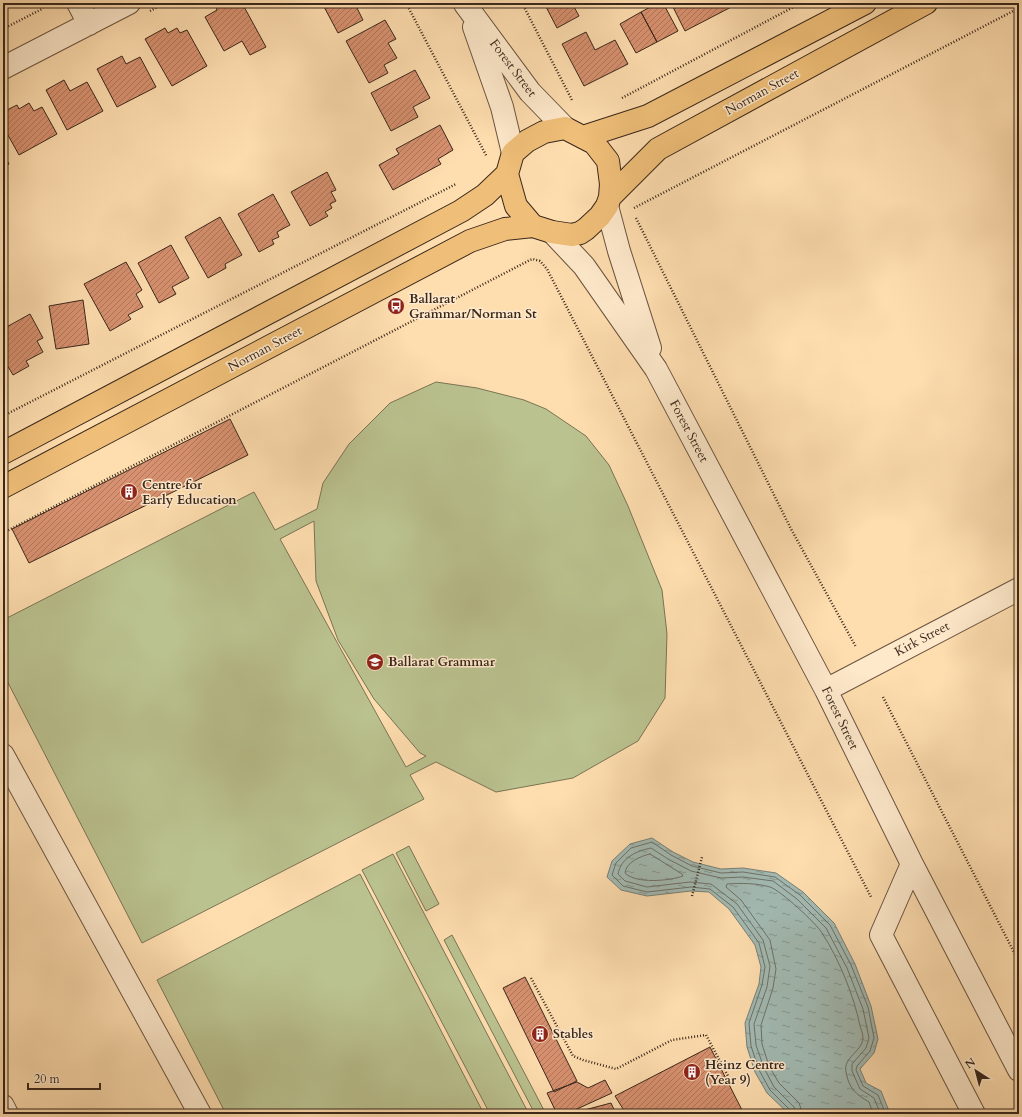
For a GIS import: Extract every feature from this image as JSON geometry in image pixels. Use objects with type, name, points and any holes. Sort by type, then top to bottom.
[{"type":"main road","points":[[574,133],[594,142],[608,161],[610,184],[608,202],[593,223],[580,233],[572,235],[543,229],[516,206],[507,174],[513,153],[527,141],[544,132],[574,133],[648,116],[865,3]]},
{"type":"main road","name":"Norman Street","points":[[608,202],[658,149],[926,3]]},
{"type":"main road","points":[[3,453],[461,211],[485,194],[507,174]]},
{"type":"main road","name":"Norman Street","points":[[3,487],[470,241],[506,229],[543,229]]},
{"type":"street","points":[[78,3],[89,24]]},
{"type":"street","points":[[3,68],[128,3]]},
{"type":"street","name":"Forest Street","points":[[465,3],[530,92],[574,133]]},
{"type":"street","name":"Forest Street","points":[[465,3],[502,107],[513,153]]},
{"type":"street","name":"Forest Street","points":[[608,202],[619,251],[656,368]]},
{"type":"street","name":"Forest Street","points":[[543,229],[584,266],[656,368],[826,690],[912,864],[1019,1070]]},
{"type":"street","name":"Kirk Street","points":[[826,690],[1019,589]]},
{"type":"street","points":[[3,755],[200,1114]]},
{"type":"street","points":[[912,864],[881,935],[974,1114]]},
{"type":"street","points":[[3,1106],[8,1114]]},
{"type":"path","points":[[3,29],[42,9],[45,3]]},
{"type":"path","points":[[406,3],[488,160]]},
{"type":"path","points":[[522,3],[575,106]]},
{"type":"path","points":[[616,101],[801,3]]},
{"type":"path","points":[[631,209],[1019,8]]},
{"type":"path","points":[[3,416],[463,181]]},
{"type":"path","points":[[635,216],[791,529],[860,653]]},
{"type":"path","points":[[3,533],[530,260],[537,260],[543,263],[547,269],[781,725]]},
{"type":"path","points":[[883,697],[1019,962]]},
{"type":"path","points":[[692,896],[702,858]]},
{"type":"path","points":[[531,978],[573,1056],[616,1069],[672,1040],[706,1035],[728,1076]]},
{"type":"green space","points":[[436,382],[477,388],[524,400],[546,409],[586,436],[609,465],[628,506],[662,590],[667,634],[665,698],[638,741],[573,778],[496,792],[436,762],[410,775],[424,799],[142,943],[3,673],[3,620],[254,492],[275,530],[317,509],[323,483],[349,444],[390,403]],"holes":[[[314,521],[316,581],[338,640],[374,699],[420,753],[426,756],[406,767],[280,539]]]},
{"type":"green space","points":[[409,846],[439,904],[426,911],[396,853]]},
{"type":"green space","points":[[393,854],[529,1114],[490,1114],[362,870]]},
{"type":"green space","points":[[360,874],[484,1114],[226,1114],[157,980]]},
{"type":"green space","points":[[452,935],[546,1114],[535,1114],[444,940]]},
{"type":"water","points":[[652,838],[673,852],[693,862],[721,869],[743,868],[776,873],[803,892],[834,923],[855,964],[871,1006],[878,1039],[874,1053],[860,1069],[866,1083],[881,1091],[889,1111],[887,1114],[789,1114],[767,1093],[755,1072],[747,1047],[745,1023],[759,984],[761,967],[755,945],[729,909],[709,892],[691,891],[647,896],[621,890],[607,877],[612,861],[630,844]]},
{"type":"building","points":[[219,3],[242,3],[266,47],[250,55],[242,41],[224,51],[205,17],[217,10],[215,5]]},
{"type":"building","points":[[322,3],[366,3],[357,8],[363,20],[338,33]]},
{"type":"building","points":[[544,3],[572,3],[579,16],[557,28]]},
{"type":"building","points":[[658,3],[663,3],[678,31],[657,42],[641,12]]},
{"type":"building","points":[[671,3],[736,3],[737,4],[685,31]]},
{"type":"building","points":[[641,12],[657,42],[636,53],[620,24]]},
{"type":"building","points":[[385,20],[396,39],[388,43],[397,58],[384,65],[388,73],[369,83],[346,41]]},
{"type":"building","points":[[165,28],[168,33],[177,28],[180,33],[187,30],[207,66],[172,86],[145,39]]},
{"type":"building","points":[[586,32],[595,50],[615,40],[628,64],[584,86],[562,44]]},
{"type":"building","points":[[122,56],[126,64],[140,57],[156,87],[117,107],[97,69]]},
{"type":"building","points":[[415,70],[430,98],[413,107],[418,117],[391,131],[371,93]]},
{"type":"building","points":[[64,80],[70,91],[87,82],[103,111],[67,130],[46,90]]},
{"type":"building","points":[[29,103],[34,111],[42,107],[57,134],[19,155],[3,126],[3,112],[17,105],[19,109]]},
{"type":"building","points":[[440,125],[453,150],[438,159],[441,164],[393,190],[379,165],[399,154],[396,149]]},
{"type":"building","points":[[3,153],[9,164],[3,168]]},
{"type":"building","points":[[327,172],[336,190],[331,192],[336,201],[330,204],[332,208],[325,212],[328,216],[310,226],[291,192]]},
{"type":"building","points":[[273,194],[290,225],[277,232],[279,237],[272,240],[274,244],[259,252],[238,214]]},
{"type":"building","points":[[220,217],[242,255],[225,264],[226,268],[208,278],[185,237]]},
{"type":"building","points":[[171,245],[189,278],[172,287],[176,294],[159,303],[138,263]]},
{"type":"building","points":[[126,262],[142,290],[136,294],[143,307],[128,315],[131,319],[110,331],[84,284]]},
{"type":"building","points":[[83,300],[89,344],[56,349],[49,306]]},
{"type":"building","points":[[30,314],[43,338],[37,341],[43,352],[26,361],[29,366],[13,375],[3,358],[3,329]]},
{"type":"building","name":"Centre for Early Education","points":[[230,419],[248,455],[29,563],[12,529]]},
{"type":"building","name":"Stables","points":[[525,977],[577,1081],[554,1092],[503,988]]},
{"type":"building","name":"Heinz Centre (Year 9)","points":[[710,1047],[744,1114],[622,1114],[625,1112],[615,1096]]},
{"type":"building","points":[[605,1080],[612,1093],[566,1114],[557,1114],[547,1093],[577,1082],[588,1088]]},
{"type":"building","points":[[611,1103],[616,1114],[573,1114],[573,1113]]},
{"type":"place","name":"Ballarat Grammar/Norman St","points":[[396,306]]},
{"type":"place","name":"Centre for Early Education","points":[[129,492]]},
{"type":"place","name":"Ballarat Grammar","points":[[375,662]]},
{"type":"place","name":"Stables","points":[[540,1034]]},
{"type":"place","name":"Heinz Centre (Year 9)","points":[[692,1072]]}]
